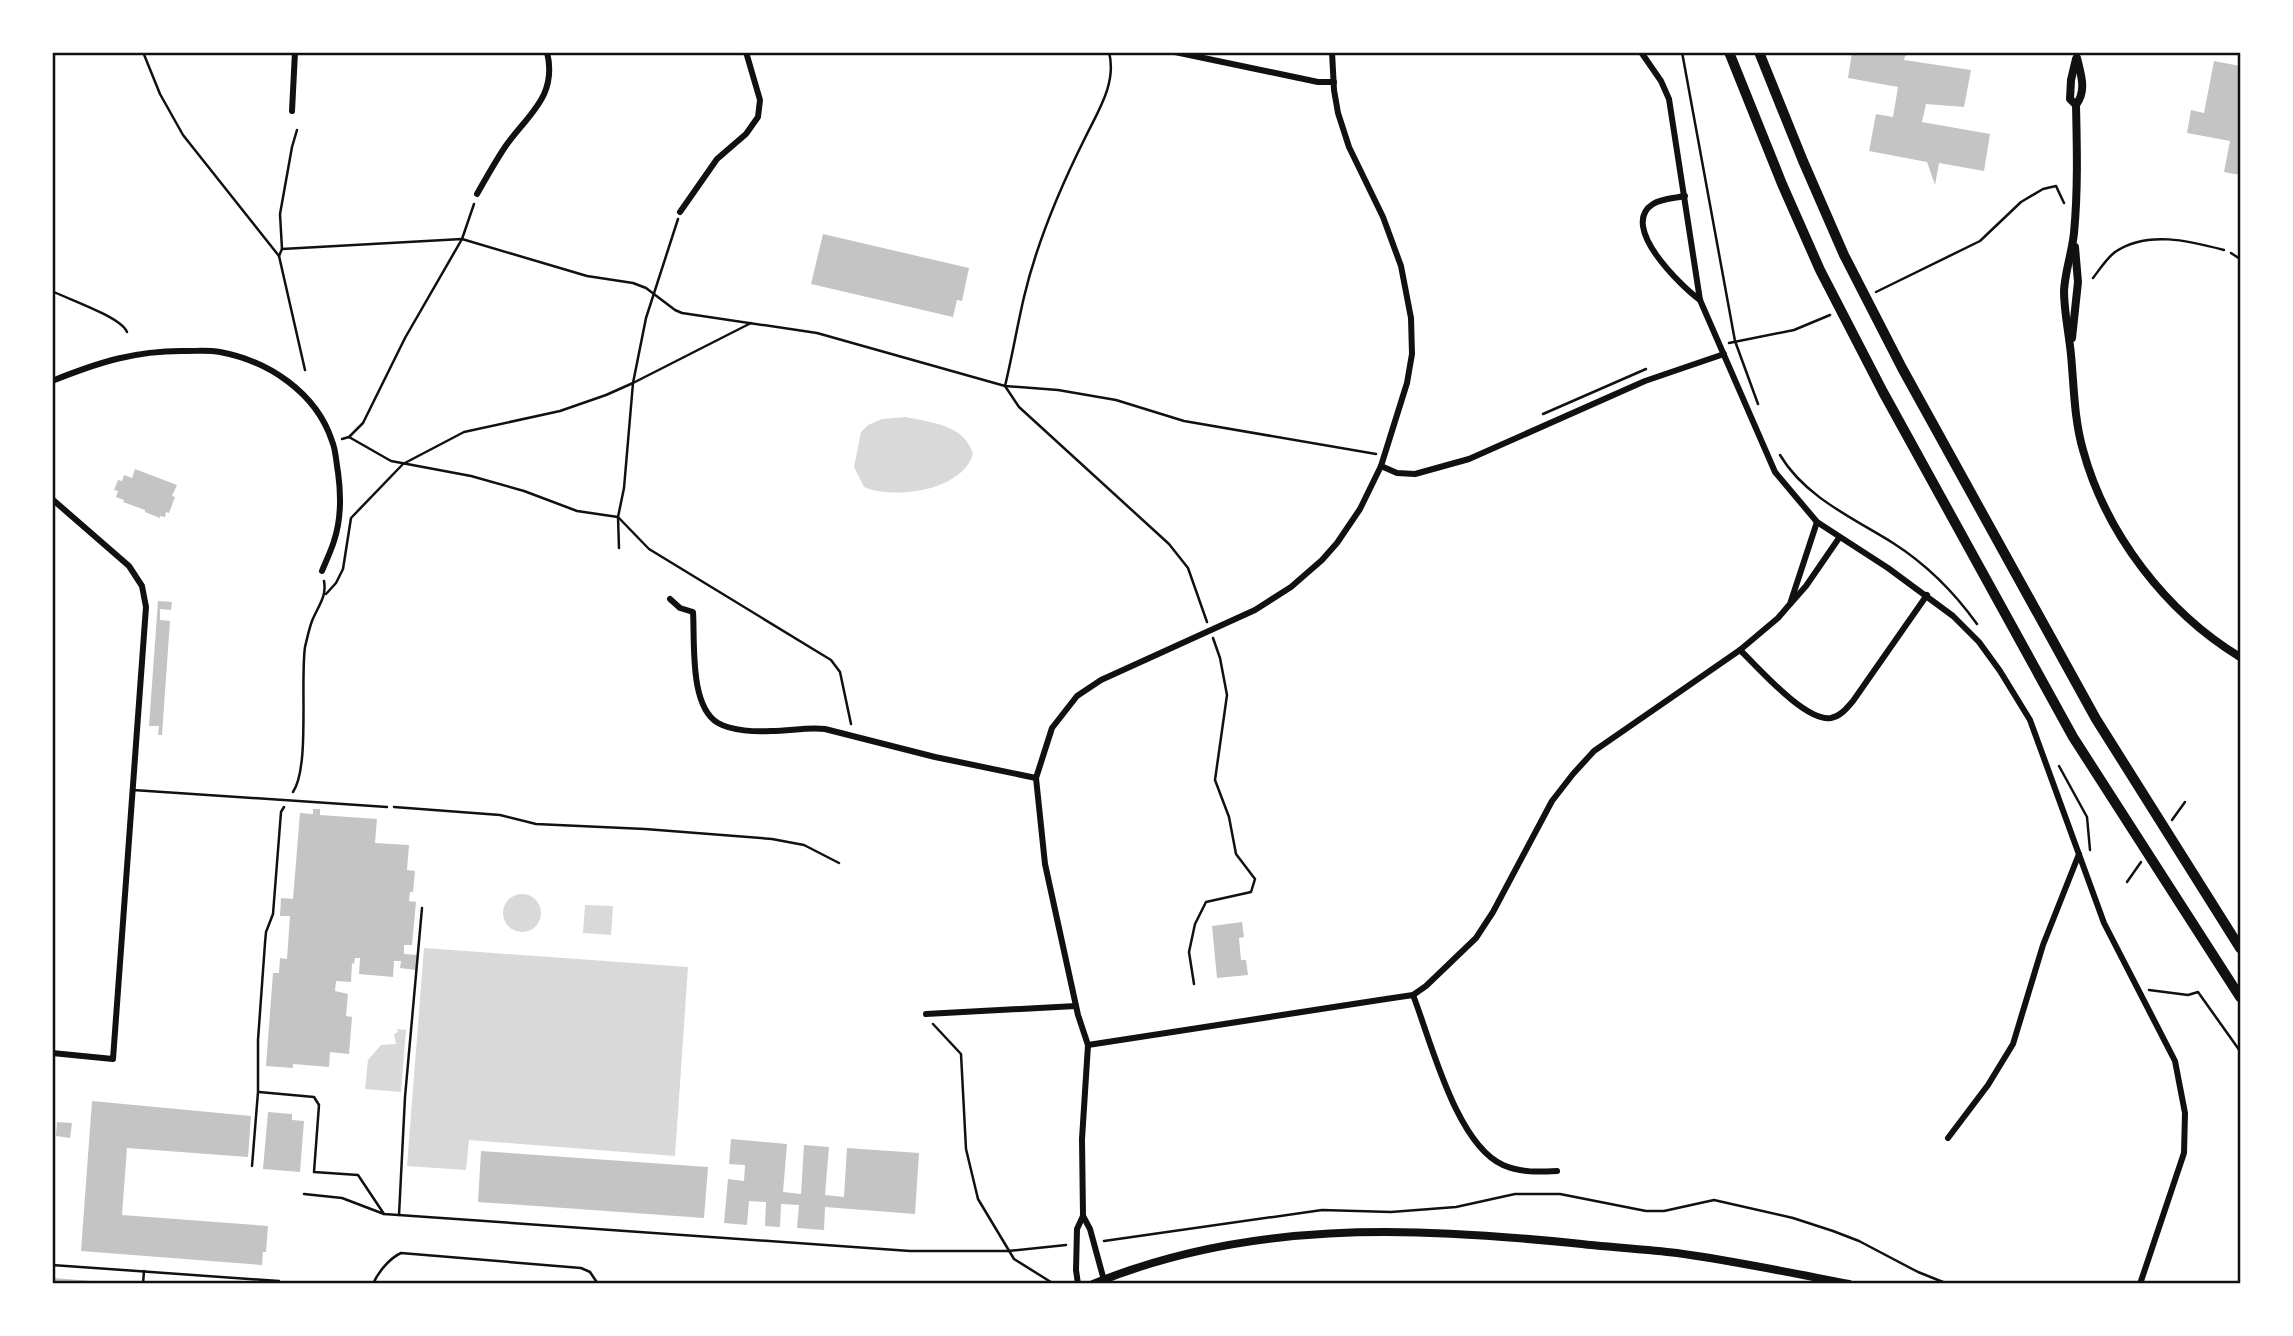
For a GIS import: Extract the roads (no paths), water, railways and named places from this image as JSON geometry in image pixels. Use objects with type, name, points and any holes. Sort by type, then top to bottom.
[{"type":"highway","points":[[1729,52],[1782,184],[1831,290],[1982,575],[2073,737],[2241,997]]},
{"type":"highway","points":[[1759,52],[1803,161],[1856,279],[2089,707],[2241,948]]},
{"type":"main road","points":[[2071,353],[2078,282],[2074,237],[2076,106],[2070,99],[2070,86],[2077,55]]},
{"type":"main road","points":[[2074,237],[2064,293],[2073,394],[2082,448],[2090,472],[2119,533],[2167,597],[2211,638],[2241,657]]},
{"type":"main road","points":[[1093,1283],[1181,1254],[1237,1243],[1334,1232],[1412,1231],[1491,1234],[1676,1253],[1849,1283]]},
{"type":"street","points":[[292,110],[295,52]]},
{"type":"street","points":[[477,194],[505,147],[541,103],[550,71],[547,52]]},
{"type":"street","points":[[680,212],[717,159],[746,134],[758,117],[760,100],[746,52]]},
{"type":"street","points":[[1175,52],[1318,82],[1334,82]]},
{"type":"street","points":[[1078,1283],[1077,1229],[1083,1216],[1082,1139],[1088,1045],[1076,1006],[1045,864],[1036,778],[1052,728],[1077,696],[1101,680],[1271,601],[1291,587],[1322,560],[1350,526],[1381,466],[1407,383],[1412,354],[1411,318],[1401,266],[1383,217],[1349,147],[1338,113],[1332,52]]},
{"type":"street","points":[[1641,52],[1661,81],[1669,99],[1700,300],[1775,472],[1816,522],[1888,568],[1953,616],[1979,642],[2000,671],[2030,720],[2104,923],[2175,1061],[2186,1121],[2183,1153],[2140,1283]]},
{"type":"street","points":[[1685,196],[1654,204],[1646,213],[1644,227],[1652,249],[1668,271],[1700,300]]},
{"type":"street","points":[[52,381],[102,361],[140,353],[218,351],[249,359],[290,382],[317,412],[333,442],[340,485],[339,522],[321,571]]},
{"type":"street","points":[[1381,466],[1397,472],[1415,474],[1469,459],[1645,381],[1724,354]]},
{"type":"street","points":[[52,499],[129,566],[142,586],[146,607],[113,1059],[52,1053]]},
{"type":"street","points":[[1790,604],[1816,522]]},
{"type":"street","points":[[1088,1045],[1413,995],[1468,947],[1493,912],[1543,817],[1573,774],[1594,751],[1764,631],[1806,586],[1839,538]]},
{"type":"street","points":[[1740,650],[1806,710],[1831,718],[1853,701],[1927,595]]},
{"type":"street","points":[[670,599],[680,608],[693,612],[699,692],[705,710],[724,726],[772,731],[809,727],[850,734],[935,757],[1036,778]]},
{"type":"street","points":[[1948,1138],[1988,1085],[2013,1044],[2043,946],[2079,854]]},
{"type":"street","points":[[1413,995],[1455,1109],[1479,1147],[1500,1164],[1514,1169],[1533,1172],[1557,1171]]},
{"type":"street","points":[[926,1014],[1076,1006]]},
{"type":"street","points":[[1083,1216],[1090,1229],[1104,1281]]},
{"type":"street","points":[[1439,1283],[1517,1283]]},
{"type":"lane","points":[[2093,278],[2115,253],[2129,245],[2149,240],[2173,239],[2224,250]]},
{"type":"lane","points":[[133,790],[387,807]]},
{"type":"lane","points":[[373,1283],[394,1256],[401,1253],[581,1268],[590,1272],[598,1283]]}]
